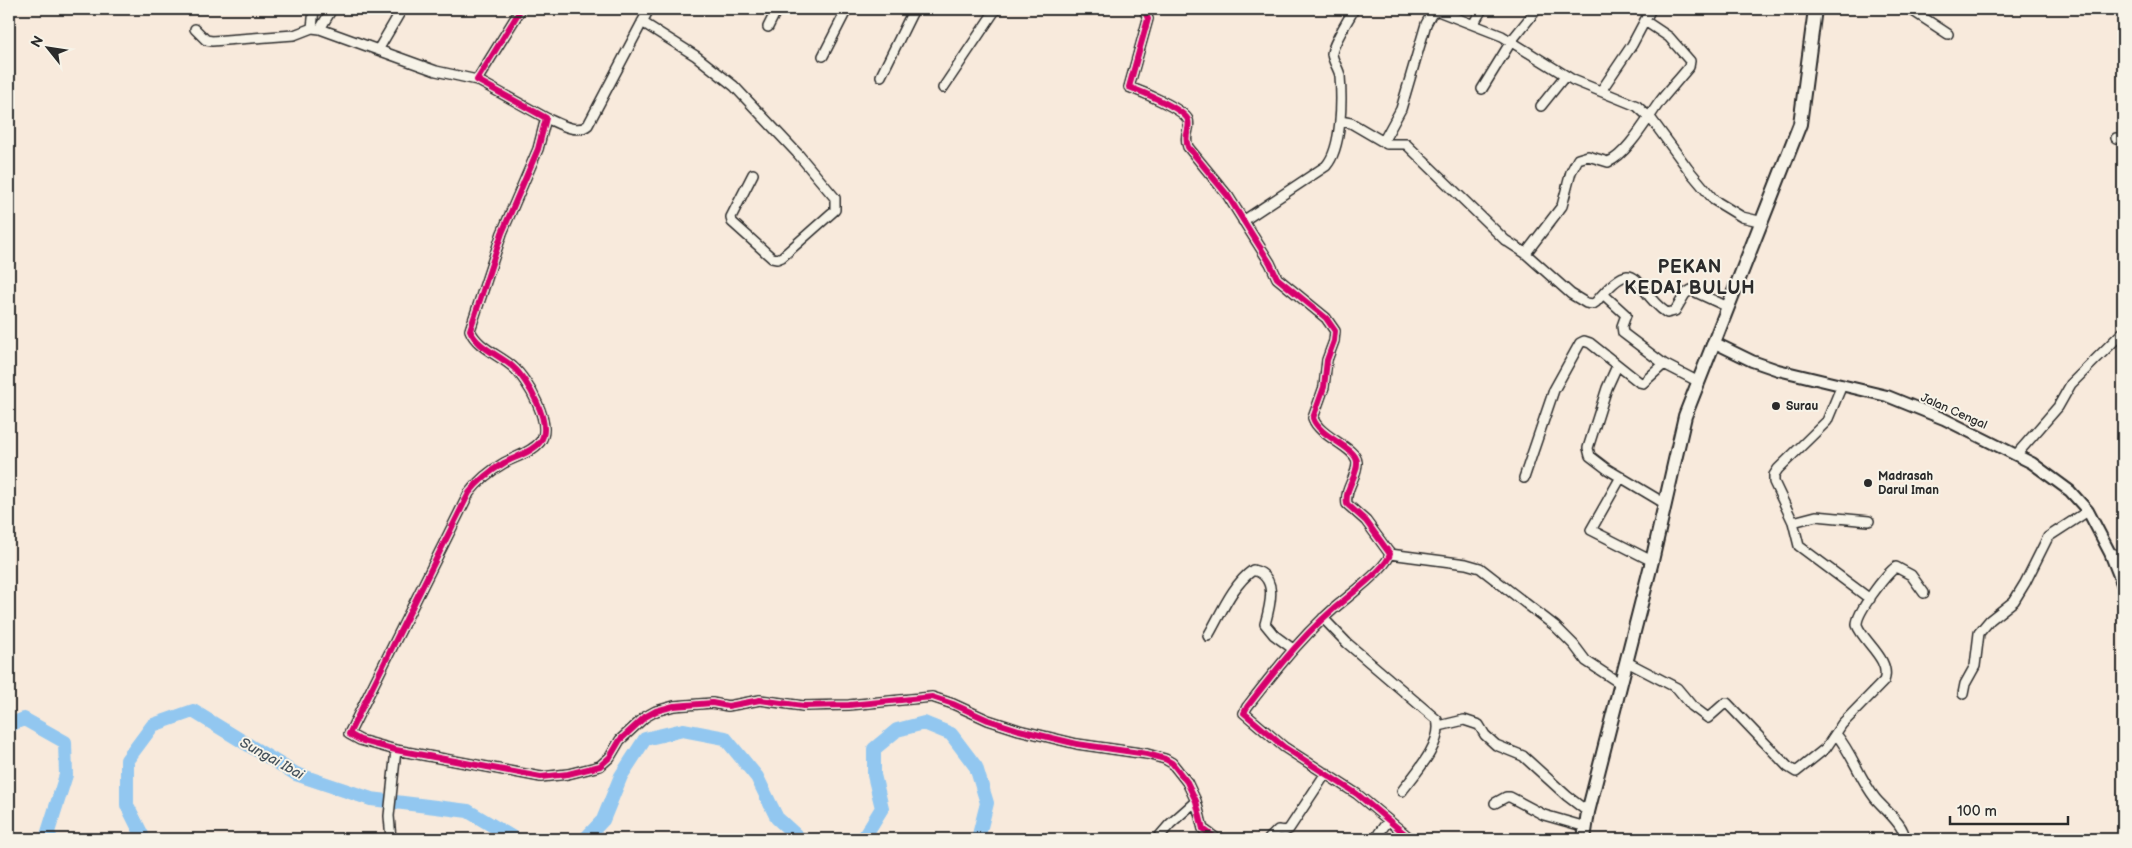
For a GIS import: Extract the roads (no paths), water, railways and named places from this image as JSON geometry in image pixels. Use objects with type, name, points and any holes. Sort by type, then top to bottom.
[{"type":"main road","points":[[1585,833],[1588,812],[1652,561],[1680,433],[1697,381],[1800,124],[1815,9]]},
{"type":"street","points":[[314,9],[316,29]]},
{"type":"street","points":[[316,29],[332,9]]},
{"type":"street","points":[[378,50],[402,9]]},
{"type":"street","points":[[477,80],[521,9]]},
{"type":"street","points":[[195,29],[206,40],[212,41],[294,35],[316,29],[436,71],[477,80],[546,118],[577,129],[588,125],[649,9]]},
{"type":"street","points":[[768,27],[776,9]]},
{"type":"street","points":[[823,56],[847,9]]},
{"type":"street","points":[[881,76],[914,9]]},
{"type":"street","points":[[943,88],[996,9]]},
{"type":"street","points":[[1144,9],[1148,19],[1129,87],[1185,115],[1188,124],[1185,139],[1188,147],[1228,196],[1270,263],[1277,278],[1326,318],[1334,331],[1324,387],[1313,418],[1319,429],[1354,455],[1356,466],[1347,495],[1347,504],[1366,522],[1390,554],[1466,564],[1480,568],[1555,626],[1574,645],[1586,661],[1621,684]]},
{"type":"street","points":[[1243,221],[1326,166],[1334,155],[1340,122],[1340,75],[1332,55],[1335,45],[1354,9]]},
{"type":"street","points":[[1474,23],[1482,9]]},
{"type":"street","points":[[1482,89],[1512,40],[1537,9]]},
{"type":"street","points":[[1601,91],[1632,44],[1651,9]]},
{"type":"street","points":[[1910,9],[1948,34]]},
{"type":"street","points":[[1383,142],[1401,109],[1422,35],[1432,13],[1438,11],[1474,23],[1512,40],[1565,76],[1637,106],[1650,118],[1714,200],[1742,217],[1762,222]]},
{"type":"street","points":[[1526,253],[1562,206],[1571,172],[1578,159],[1588,156],[1603,162],[1612,161],[1650,118],[1662,99],[1691,63],[1669,37],[1645,21]]},
{"type":"street","points":[[642,22],[696,56],[734,86],[798,154],[835,198],[835,210],[782,257],[772,258],[732,222],[731,217],[753,174]]},
{"type":"street","points":[[1541,106],[1565,76]]},
{"type":"street","points":[[546,118],[538,149],[499,242],[470,330],[476,340],[513,366],[520,374],[538,405],[544,423],[544,436],[535,447],[488,474],[469,493],[349,734],[360,740],[396,750],[530,776],[553,776],[600,766],[610,757],[620,740],[645,717],[656,711],[674,706],[712,703],[728,706],[760,700],[803,706],[844,706],[932,697],[946,701],[988,720],[1019,730],[1068,742],[1147,754],[1172,763],[1187,782],[1196,801],[1202,829],[1216,839]]},
{"type":"street","points":[[1340,122],[1351,122],[1391,145],[1406,144],[1501,237],[1526,253],[1571,294],[1586,303],[1593,304],[1614,281],[1624,276],[1630,276],[1640,283],[1667,313],[1675,311],[1685,294],[1691,290],[1728,307]]},
{"type":"street","points":[[1603,294],[1626,315],[1622,326],[1623,333],[1664,364],[1697,381]]},
{"type":"street","points":[[2016,455],[2058,407],[2070,384],[2123,332]]},
{"type":"street","points":[[1524,478],[1554,390],[1580,343],[1584,341],[1590,343],[1638,382],[1643,383],[1664,364]]},
{"type":"street","name":"Jalan Cengal","points":[[1713,342],[1761,364],[1887,396],[1944,419],[2032,463],[2070,490],[2088,511],[2110,553],[2123,586]]},
{"type":"street","points":[[1617,366],[1607,388],[1588,448],[1590,456],[1664,503]]},
{"type":"street","points":[[1842,385],[1827,421],[1778,469],[1774,475],[1774,482],[1793,522],[1799,546],[1870,599]]},
{"type":"street","points":[[1621,477],[1591,530],[1652,561]]},
{"type":"street","points":[[1963,694],[1965,684],[1975,666],[1979,633],[1990,620],[2014,601],[2026,583],[2043,543],[2048,537],[2088,511]]},
{"type":"street","points":[[1793,522],[1816,516],[1869,521]]},
{"type":"street","points":[[2110,553],[2123,556]]},
{"type":"street","points":[[1390,554],[1387,561],[1323,618],[1293,648],[1244,713],[1284,747],[1357,794],[1411,839]]},
{"type":"street","points":[[1627,662],[1677,688],[1692,706],[1708,718],[1724,703],[1727,703],[1788,767],[1796,772],[1830,743],[1842,724],[1881,686],[1886,677],[1881,660],[1857,625],[1858,617],[1870,599],[1890,572],[1896,567],[1911,575],[1924,593]]},
{"type":"street","points":[[1208,636],[1237,587],[1246,574],[1253,570],[1259,571],[1265,576],[1270,588],[1270,603],[1265,624],[1274,635],[1293,648]]},
{"type":"street","points":[[1323,618],[1346,643],[1438,720],[1439,734],[1428,755],[1402,791]]},
{"type":"street","points":[[1439,726],[1464,720],[1479,725],[1485,735],[1496,745],[1523,756],[1567,796],[1588,812]]},
{"type":"street","points":[[1836,734],[1876,799],[1903,831],[1904,839]]},
{"type":"street","points":[[390,839],[389,816],[396,750]]},
{"type":"street","points":[[1269,839],[1278,830],[1285,831],[1289,829],[1326,773]]},
{"type":"street","points":[[1495,803],[1510,797],[1544,815],[1585,833]]},
{"type":"street","points":[[1157,839],[1170,824],[1196,801]]},
{"type":"street","points":[[1378,839],[1379,833],[1388,821]]},
{"type":"waterway","name":"Sungai Ibai","points":[[144,839],[127,805],[127,760],[153,725],[193,711],[296,774],[371,799],[468,811],[515,839]]},
{"type":"waterway","name":"Sungai Ibai","points":[[9,725],[24,719],[65,742],[66,775],[48,832],[51,839]]},
{"type":"waterway","name":"Sungai Ibai","points":[[860,839],[863,839],[882,808],[874,775],[874,749],[897,730],[924,723],[951,734],[976,767],[987,803],[978,839]]},
{"type":"waterway","name":"Sungai Ibai","points":[[585,839],[603,820],[621,776],[645,739],[683,730],[725,738],[757,777],[777,818],[800,839]]},
{"type":"place","name":"Surau","points":[[1776,406]]},
{"type":"place","name":"Madrasah Darul Iman","points":[[1868,483]]},
{"type":"district","name":"PEKAN KEDAI BULUH","points":[[1690,277]]}]
